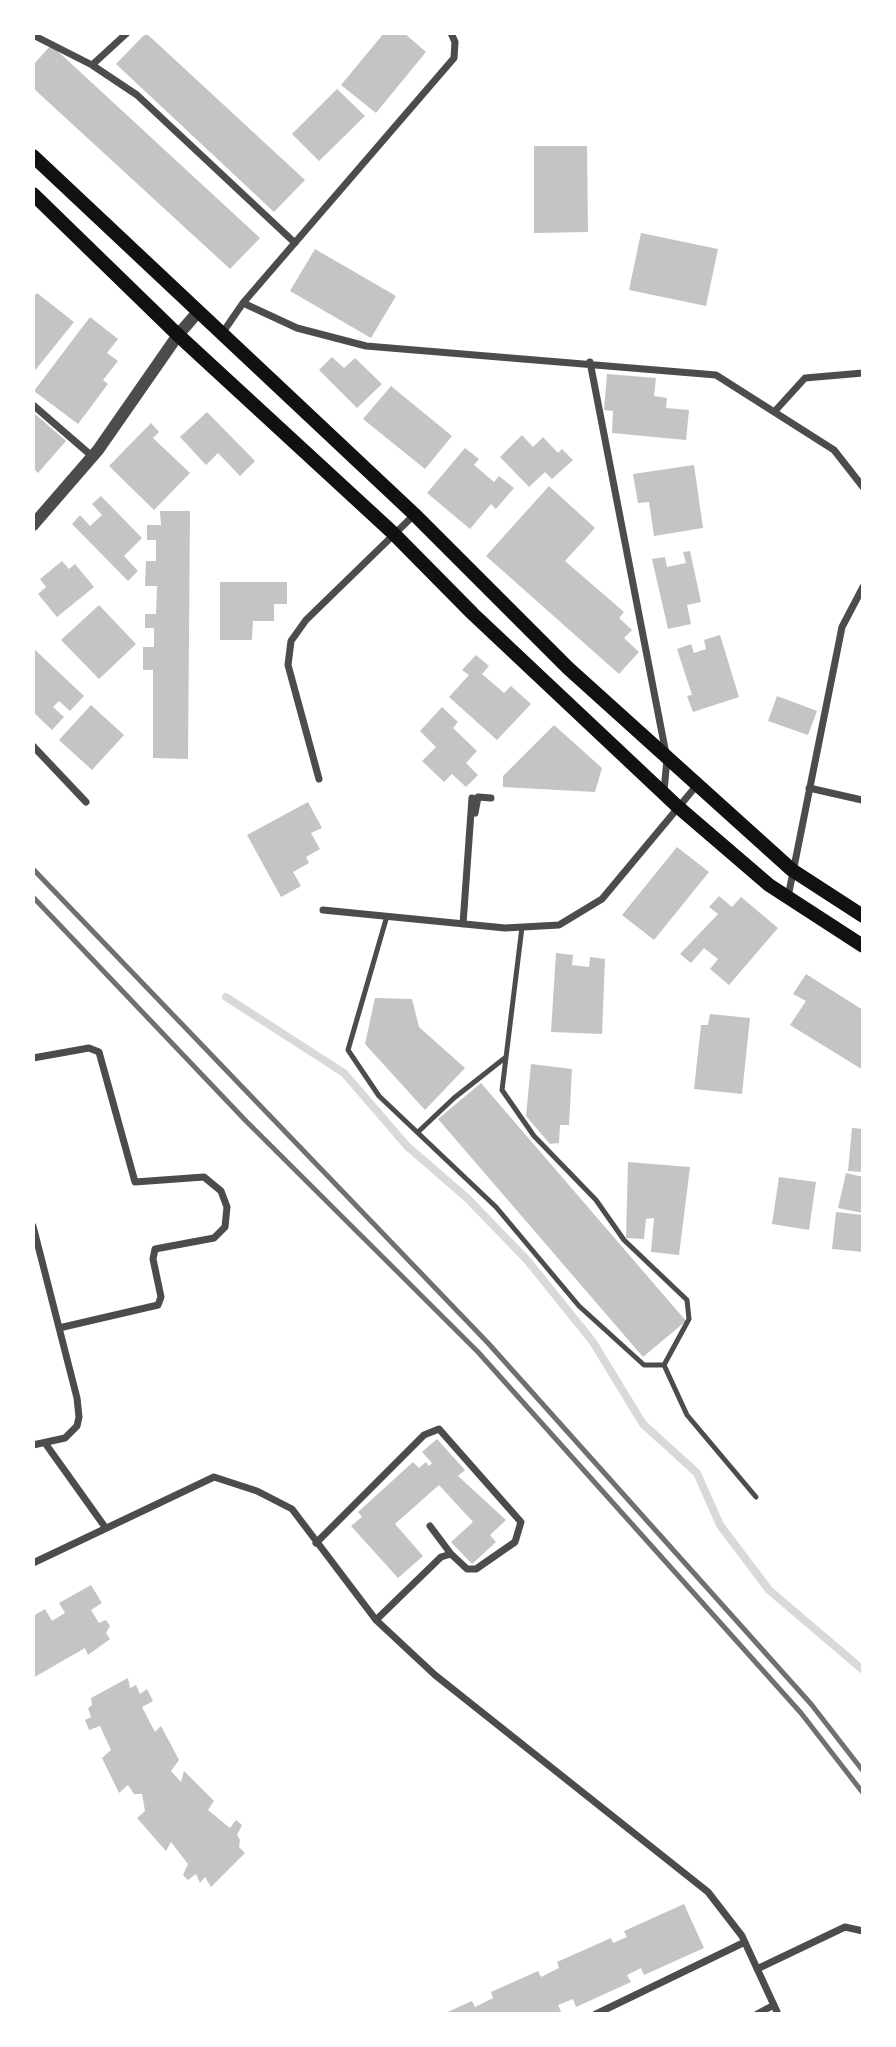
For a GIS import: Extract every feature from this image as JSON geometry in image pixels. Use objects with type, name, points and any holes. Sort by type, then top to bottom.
[{"type":"main road","points":[[33,156],[197,313],[414,514],[568,668],[667,759],[792,870],[863,916]]},
{"type":"main road","points":[[33,194],[178,335],[393,533],[549,686],[677,806],[769,885],[863,946]]},
{"type":"main road","points":[[549,686],[568,668]]},
{"type":"street","points":[[92,65],[127,33]]},
{"type":"street","points":[[221,335],[243,303],[454,58],[455,42],[451,33]]},
{"type":"street","points":[[33,35],[92,65],[137,95],[295,243]]},
{"type":"street","points":[[243,303],[297,328],[366,346],[590,362],[716,375],[834,450],[863,487]]},
{"type":"street","points":[[36,516],[93,457],[178,335],[197,313]]},
{"type":"street","points":[[590,362],[667,759],[664,794]]},
{"type":"street","points":[[775,411],[805,378],[863,373]]},
{"type":"street","points":[[33,405],[93,457]]},
{"type":"street","points":[[319,779],[288,665],[291,641],[306,620],[414,514]]},
{"type":"street","points":[[788,898],[842,628],[863,587]]},
{"type":"street","points":[[33,746],[86,802]]},
{"type":"street","points":[[323,910],[463,924],[522,927],[559,925],[602,899],[677,806],[698,785]]},
{"type":"street","points":[[809,788],[862,800]]},
{"type":"street","points":[[469,831],[474,830],[478,797],[491,798]]},
{"type":"street","points":[[463,924],[472,798]]},
{"type":"street","points":[[33,1058],[89,1048],[99,1052],[135,1182],[204,1177],[221,1191],[227,1207],[225,1227],[214,1238],[155,1249],[153,1259],[160,1297],[158,1305],[59,1328]]},
{"type":"street","points":[[33,1226],[79,1417],[77,1426],[65,1438],[33,1445]]},
{"type":"street","points":[[316,1543],[424,1435],[439,1429],[521,1522],[515,1542],[485,1565],[467,1569],[429,1526]]},
{"type":"street","points":[[45,1443],[105,1527]]},
{"type":"street","points":[[33,1563],[214,1477],[257,1491],[292,1509],[376,1620],[435,1675],[708,1892],[745,1942],[778,2014]]},
{"type":"street","points":[[376,1620],[441,1557],[451,1554]]},
{"type":"street","points":[[757,1969],[845,1927],[863,1931]]},
{"type":"street","points":[[596,2014],[745,1942]]},
{"type":"street","points":[[757,2014],[774,2005]]},
{"type":"lane","points":[[387,916],[348,1051],[379,1096],[496,1207],[579,1306],[644,1365],[663,1365]]},
{"type":"lane","points":[[522,927],[502,1090],[534,1136],[596,1200],[624,1240],[687,1300],[689,1319],[663,1365]]},
{"type":"lane","points":[[418,1132],[454,1098],[506,1057]]},
{"type":"lane","points":[[663,1365],[687,1415],[756,1497]]},
{"type":"building","points":[[146,33],[305,180],[274,212],[116,64]]},
{"type":"building","points":[[384,33],[404,33],[426,52],[376,113],[341,85]]},
{"type":"building","points":[[51,45],[260,238],[230,269],[33,88],[33,65]]},
{"type":"building","points":[[337,89],[365,116],[319,161],[292,134]]},
{"type":"building","points":[[534,146],[587,146],[588,232],[534,233]]},
{"type":"building","points":[[641,233],[718,249],[706,306],[629,290]]},
{"type":"building","points":[[315,249],[396,296],[371,338],[290,291]]},
{"type":"building","points":[[37,293],[74,322],[33,373],[33,297]]},
{"type":"building","points":[[90,317],[118,339],[107,353],[118,361],[103,380],[108,384],[78,424],[34,391]]},
{"type":"building","points":[[332,357],[344,368],[355,358],[382,384],[357,408],[319,370]]},
{"type":"building","points":[[607,374],[656,378],[654,396],[667,398],[666,408],[689,410],[686,440],[612,433],[613,411],[604,410]]},
{"type":"building","points":[[391,386],[452,436],[425,469],[363,419]]},
{"type":"building","points":[[33,412],[66,441],[38,473],[33,468]]},
{"type":"building","points":[[207,412],[255,461],[240,476],[218,453],[206,465],[180,437]]},
{"type":"building","points":[[151,423],[159,432],[153,438],[190,473],[154,510],[109,466]]},
{"type":"building","points":[[522,435],[533,447],[543,437],[558,453],[562,449],[573,460],[552,479],[545,472],[529,487],[500,457]]},
{"type":"building","points":[[465,448],[479,459],[474,465],[494,482],[499,476],[514,488],[496,509],[491,504],[470,529],[427,493]]},
{"type":"building","points":[[694,465],[703,528],[654,536],[649,502],[638,503],[633,474]]},
{"type":"building","points":[[549,486],[595,528],[565,561],[624,612],[619,618],[632,630],[624,638],[639,652],[619,674],[486,556]]},
{"type":"building","points":[[101,496],[142,538],[124,556],[138,571],[128,581],[72,524],[80,515],[90,526],[102,515],[92,504]]},
{"type":"building","points":[[160,511],[190,511],[188,759],[153,758],[153,670],[143,670],[143,647],[154,647],[154,628],[145,628],[145,614],[156,614],[157,586],[145,586],[146,561],[156,561],[156,540],[147,540],[147,525],[161,525]]},
{"type":"building","points":[[690,551],[701,602],[687,605],[691,624],[668,629],[652,559],[665,557],[667,567],[686,563],[683,552]]},
{"type":"building","points":[[62,561],[69,569],[75,564],[94,587],[57,617],[38,594],[46,587],[40,579]]},
{"type":"building","points":[[220,582],[287,582],[287,604],[274,604],[274,621],[253,621],[252,640],[220,640]]},
{"type":"building","points":[[99,605],[136,644],[99,679],[61,640]]},
{"type":"building","points":[[720,635],[739,697],[693,712],[687,696],[692,695],[677,649],[691,644],[694,653],[706,649],[704,640]]},
{"type":"building","points":[[33,648],[84,696],[70,711],[59,701],[53,707],[64,717],[52,730],[33,712]]},
{"type":"building","points":[[476,655],[489,666],[482,674],[504,693],[511,686],[531,704],[497,740],[449,697],[469,675],[462,670]]},
{"type":"building","points":[[777,696],[817,711],[808,735],[768,721]]},
{"type":"building","points":[[91,705],[124,735],[92,770],[59,740]]},
{"type":"building","points":[[442,707],[458,722],[453,728],[477,751],[466,763],[478,775],[466,787],[452,774],[444,782],[422,761],[436,747],[420,731]]},
{"type":"building","points":[[554,725],[602,768],[595,792],[503,787],[503,776]]},
{"type":"building","points":[[308,802],[322,828],[311,833],[320,849],[306,857],[309,863],[293,872],[301,886],[281,897],[247,835]]},
{"type":"building","points":[[677,847],[709,872],[654,940],[622,915]]},
{"type":"building","points":[[719,896],[732,907],[741,897],[778,928],[729,985],[710,969],[718,959],[704,948],[691,963],[680,954],[718,914],[709,907]]},
{"type":"building","points":[[556,953],[573,955],[572,965],[589,967],[590,957],[605,959],[602,1034],[551,1032]]},
{"type":"building","points":[[806,974],[863,1010],[863,1070],[790,1025],[806,1001],[793,994]]},
{"type":"building","points":[[375,998],[412,999],[419,1027],[465,1068],[425,1110],[365,1044]]},
{"type":"building","points":[[710,1014],[750,1018],[742,1094],[694,1089],[701,1025],[708,1025]]},
{"type":"building","points":[[531,1064],[572,1069],[569,1125],[560,1125],[559,1143],[550,1144],[526,1116]]},
{"type":"building","points":[[481,1083],[686,1321],[643,1357],[438,1119]]},
{"type":"building","points":[[852,1128],[863,1129],[863,1172],[848,1171]]},
{"type":"building","points":[[628,1162],[690,1167],[679,1255],[651,1252],[654,1218],[646,1219],[644,1239],[626,1238]]},
{"type":"building","points":[[846,1173],[863,1177],[863,1213],[838,1208]]},
{"type":"building","points":[[779,1177],[816,1182],[809,1230],[772,1224]]},
{"type":"building","points":[[836,1212],[863,1215],[863,1252],[832,1249]]},
{"type":"building","points":[[437,1439],[465,1470],[458,1476],[506,1520],[490,1535],[496,1542],[472,1564],[451,1542],[473,1522],[439,1485],[395,1524],[423,1556],[398,1578],[351,1526],[362,1517],[358,1512],[413,1462],[419,1468],[426,1462],[429,1466],[432,1463],[422,1452]]},
{"type":"building","points":[[91,1585],[102,1603],[91,1610],[99,1623],[106,1620],[110,1626],[106,1633],[110,1639],[88,1655],[85,1648],[33,1678],[33,1616],[45,1609],[52,1621],[65,1613],[59,1603]]},
{"type":"building","points":[[128,1678],[130,1688],[136,1685],[140,1694],[147,1689],[153,1701],[142,1707],[155,1732],[161,1726],[179,1760],[171,1771],[181,1782],[184,1771],[214,1801],[208,1810],[230,1828],[236,1820],[242,1825],[237,1835],[240,1840],[239,1847],[245,1853],[211,1887],[205,1877],[200,1883],[196,1874],[188,1880],[183,1875],[188,1864],[171,1842],[166,1851],[137,1818],[145,1811],[142,1794],[134,1794],[128,1785],[119,1793],[102,1758],[111,1750],[100,1726],[89,1730],[85,1720],[91,1717],[88,1708],[92,1705],[91,1698]]},
{"type":"building","points":[[684,1904],[704,1948],[644,1975],[641,1968],[627,1975],[631,1982],[576,2007],[573,1999],[558,2005],[562,2014],[443,2014],[472,2001],[475,2007],[493,1998],[491,1992],[538,1971],[541,1977],[559,1968],[557,1962],[611,1938],[613,1943],[627,1937],[624,1931]]},
{"type":"waterway","points":[[226,997],[344,1073],[407,1146],[467,1198],[527,1260],[593,1342],[643,1424],[697,1473],[720,1525],[769,1590],[863,1670]]},
{"type":"railway","points":[[33,869],[488,1343],[811,1704],[863,1771]]},
{"type":"railway","points":[[33,897],[245,1120],[478,1352],[801,1713],[863,1793]]}]
